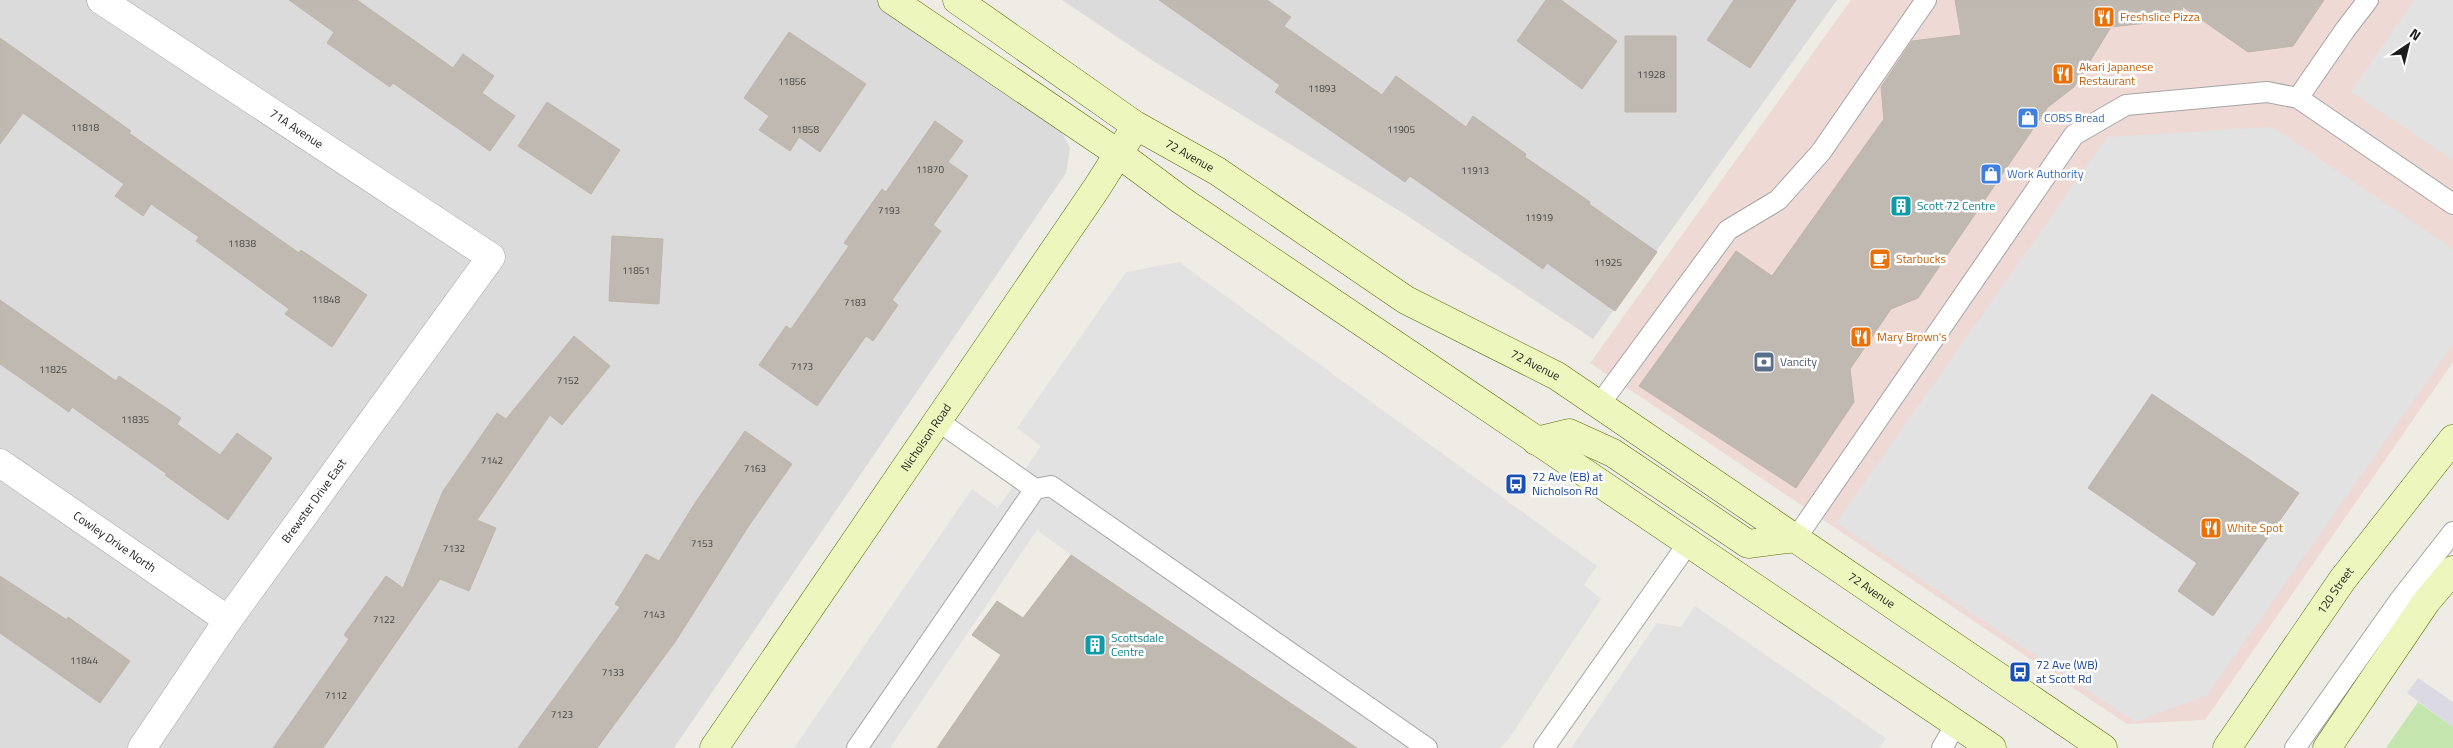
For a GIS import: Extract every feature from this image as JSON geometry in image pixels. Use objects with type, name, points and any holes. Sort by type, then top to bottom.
[{"type":"main road","points":[[892,0],[1119,154],[1181,200],[1992,748]]},
{"type":"main road","name":"72 Avenue","points":[[957,0],[1135,125],[1211,167],[1406,300],[1557,376],[2102,748]]},
{"type":"main road","name":"Nicholson Road","points":[[714,748],[1119,154],[1135,125]]},
{"type":"main road","points":[[1536,441],[1569,433],[1613,453],[1748,544],[1796,538]]},
{"type":"main road","name":"120 Street","points":[[2227,748],[2343,579],[2453,439]]},
{"type":"main road","points":[[2327,748],[2426,602],[2453,570]]},
{"type":"street","name":"71A Avenue","points":[[119,5],[491,256]]},
{"type":"street","name":"Brewster Drive East","points":[[142,748],[228,620],[491,256]]},
{"type":"street","name":"Cowley Drive North","points":[[0,463],[228,620]]},
{"type":"lane","points":[[1599,405],[1728,230],[1778,200],[1821,152],[1926,0]]},
{"type":"lane","points":[[2298,98],[2368,0]]},
{"type":"lane","points":[[1796,538],[2074,135],[2126,105],[2267,92],[2298,98],[2453,204]]},
{"type":"lane","points":[[938,421],[1036,489]]},
{"type":"lane","points":[[857,748],[1036,489],[1051,486],[1427,748]]},
{"type":"lane","points":[[2295,748],[2400,601],[2453,532]]},
{"type":"lane","points":[[1544,748],[1689,542]]},
{"type":"lane","points":[[1942,748],[1956,724]]},
{"type":"shaded area","points":[[0,0],[894,0],[1059,126],[1070,148],[1066,173],[674,748],[0,748]]},
{"type":"shaded area","points":[[1062,0],[1837,0],[1593,339],[1403,213],[1150,59]]},
{"type":"shaded area","name":"Scott 72 Centre","points":[[1851,0],[2453,0],[2453,362],[2205,720],[2127,724],[1590,363]]},
{"type":"shaded area","points":[[2414,0],[2453,0],[2453,160],[2351,92]]},
{"type":"shaded area","points":[[2272,127],[2453,249],[2453,344],[2207,695],[2135,722],[1836,523],[2107,137]]},
{"type":"shaded area","name":"Scottsdale Centre","points":[[1179,262],[1597,566],[1584,585],[1601,599],[1508,740],[1500,748],[1357,748],[1071,555],[1037,530],[890,748],[794,748],[972,489],[998,508],[1041,446],[1017,428],[1126,272]]},
{"type":"shaded area","points":[[1695,606],[1886,738],[1879,748],[1571,748],[1657,623],[1681,627]]},
{"type":"shaded area","points":[[2418,678],[2453,702],[2453,727],[2407,693]]},
{"type":"green space","points":[[2418,702],[2453,727],[2453,748],[2386,748]]},
{"type":"building","points":[[289,0],[357,0],[453,68],[463,54],[494,76],[482,93],[515,116],[490,151],[393,83],[390,87],[327,43],[334,32]]},
{"type":"building","points":[[1159,0],[1267,0],[1291,17],[1284,26],[1382,95],[1396,76],[1466,127],[1473,116],[1526,154],[1525,157],[1657,252],[1615,311],[1547,263],[1543,269],[1410,176],[1405,182],[1275,92],[1280,85]]},
{"type":"building","points":[[1546,0],[1561,0],[1617,41],[1582,89],[1517,41]]},
{"type":"building","points":[[1734,0],[1796,0],[1750,68],[1707,40]]},
{"type":"building","name":"Scott 72 Centre","points":[[1955,0],[2324,0],[2293,46],[2248,52],[2182,6],[2183,19],[2111,27],[2074,87],[2048,107],[1918,298],[1891,309],[1850,369],[1854,402],[1796,488],[1639,386],[1736,251],[1772,276],[1884,119],[1881,87],[1912,41],[1961,35]]},
{"type":"building","points":[[789,32],[866,84],[820,152],[799,137],[790,151],[759,130],[769,116],[744,98]]},
{"type":"building","points":[[1625,36],[1676,36],[1676,112],[1625,112]]},
{"type":"building","points":[[0,38],[131,131],[129,133],[299,253],[301,250],[367,295],[332,347],[285,314],[289,309],[196,241],[199,237],[151,204],[143,216],[115,196],[124,184],[23,113],[0,144]]},
{"type":"building","points":[[547,102],[620,150],[591,194],[518,146]]},
{"type":"building","points":[[935,121],[963,141],[948,162],[968,176],[933,225],[941,231],[892,300],[898,305],[873,341],[866,336],[817,406],[759,365],[786,326],[791,329],[849,246],[844,243],[882,189],[886,192]]},
{"type":"building","points":[[612,236],[663,239],[659,304],[609,301]]},
{"type":"building","points":[[0,300],[116,381],[119,376],[181,418],[177,424],[220,455],[237,433],[272,458],[228,520],[72,407],[69,412],[0,364]]},
{"type":"building","points":[[574,336],[610,366],[562,425],[550,415],[477,520],[496,528],[469,591],[440,579],[323,748],[273,748],[349,639],[344,635],[386,576],[403,588],[443,491],[497,413],[506,419]]},
{"type":"building","name":"White Spot","points":[[2152,394],[2299,493],[2213,616],[2178,591],[2197,563],[2088,488]]},
{"type":"building","points":[[745,431],[792,464],[748,527],[675,642],[597,748],[518,748],[620,607],[615,604],[646,554],[659,561],[695,503]]},
{"type":"building","name":"Scottsdale Centre","points":[[1071,555],[1357,748],[937,748],[1001,655],[972,635],[997,601],[1023,618]]},
{"type":"building","points":[[0,576],[67,620],[68,617],[130,661],[100,703],[0,633]]},
{"type":"place","name":"Freshslice Pizza","points":[[2104,17]]},
{"type":"place","name":"Akari Japanese Restaurant","points":[[2063,74]]},
{"type":"place","name":"COBS Bread","points":[[2028,118]]},
{"type":"place","name":"Work Authority","points":[[1991,174]]},
{"type":"place","name":"Scott 72 Centre","points":[[1901,206]]},
{"type":"place","name":"Starbucks","points":[[1880,259]]},
{"type":"place","name":"Mary Brown's","points":[[1861,337]]},
{"type":"place","name":"Vancity","points":[[1764,362]]},
{"type":"place","name":"72 Ave (EB) at Nicholson Rd","points":[[1516,484]]},
{"type":"place","name":"White Spot","points":[[2211,528]]},
{"type":"place","name":"Scottsdale Centre","points":[[1095,645]]},
{"type":"place","name":"72 Ave (WB) at Scott Rd","points":[[2020,672]]}]
